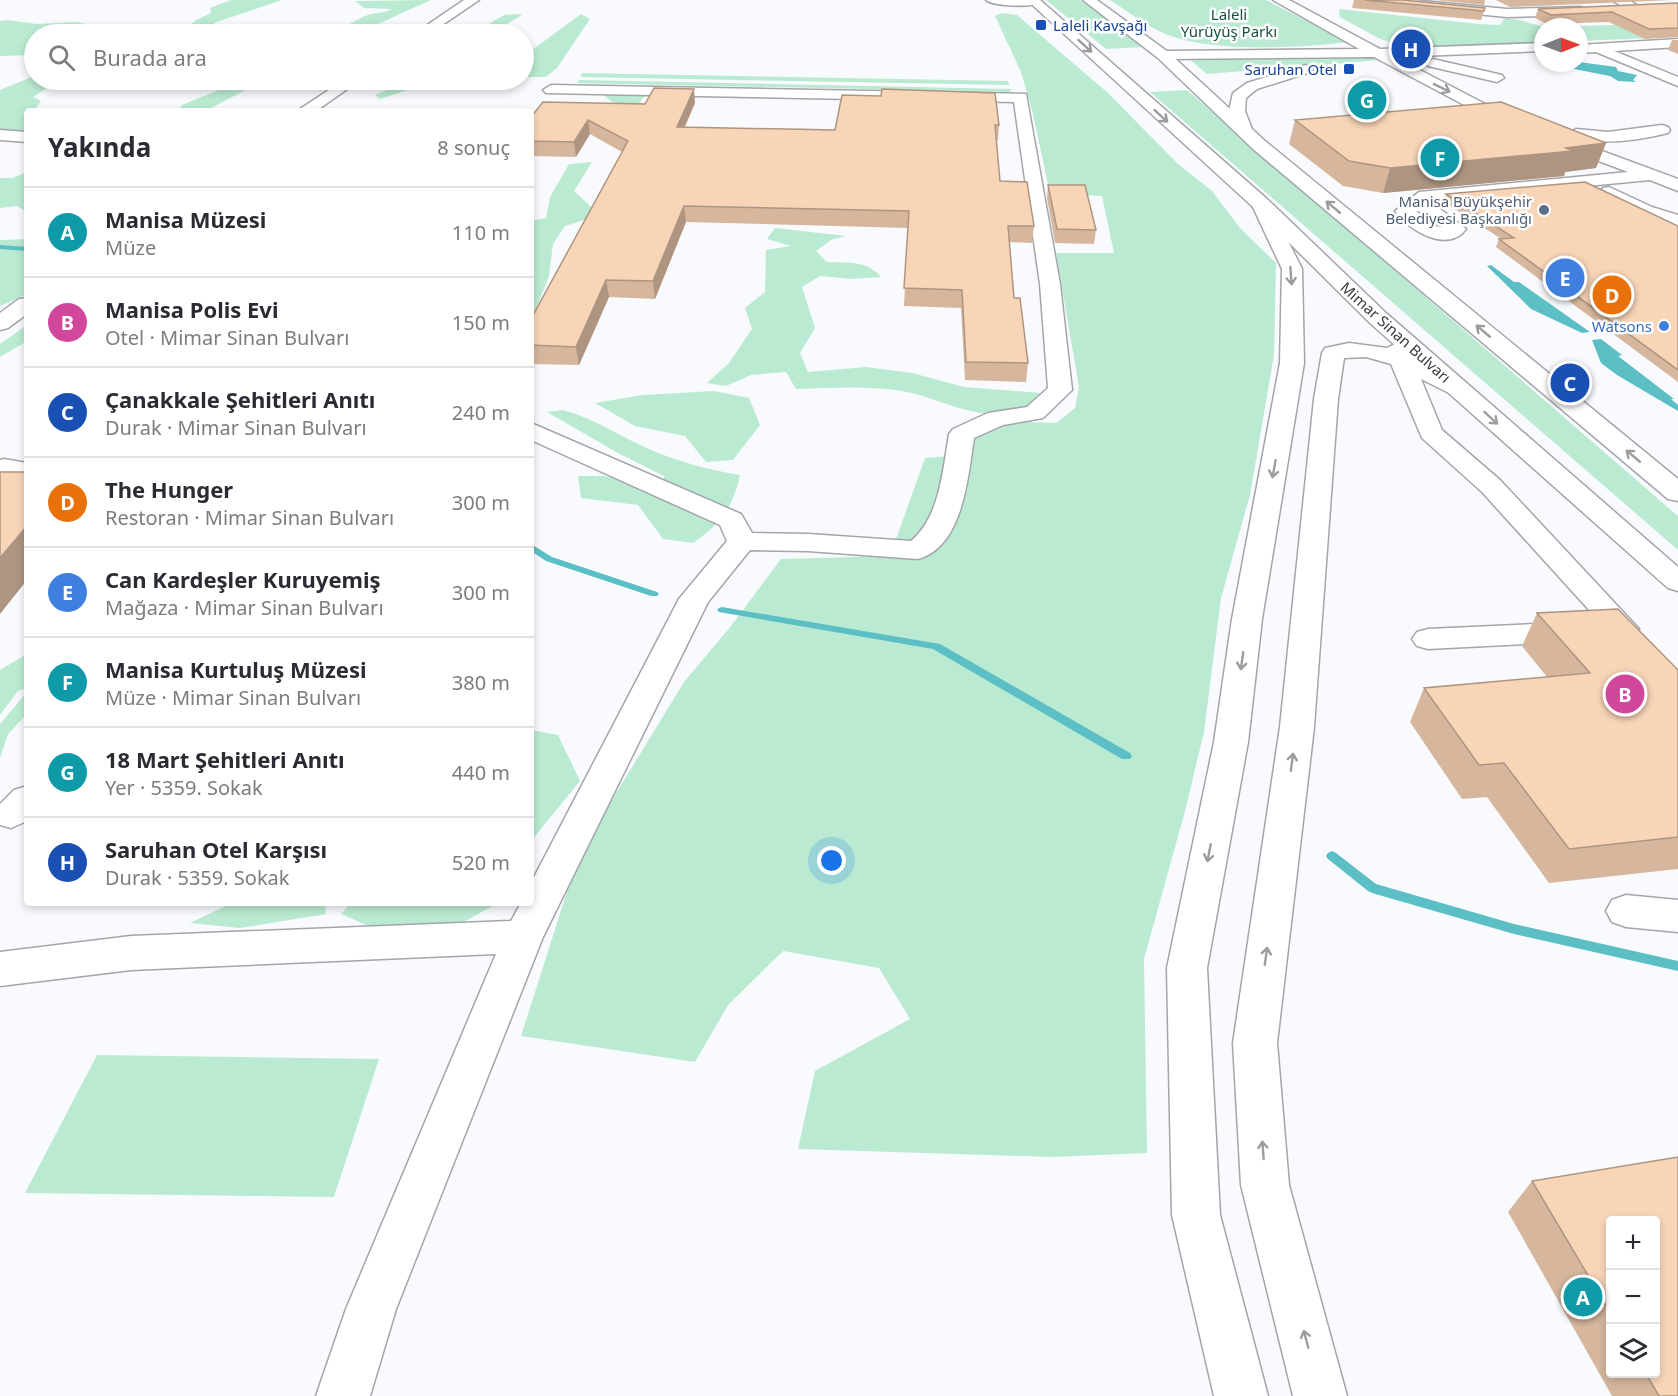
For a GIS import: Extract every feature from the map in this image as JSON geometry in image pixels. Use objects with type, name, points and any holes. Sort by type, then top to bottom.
[{"type":"main road","points":[[436,24],[473,0]]},
{"type":"main road","points":[[992,0],[1034,1]]},
{"type":"main road","points":[[1089,0],[1197,79],[1245,132],[1678,493]]},
{"type":"main road","points":[[1279,0],[1390,56],[1482,96],[1517,107]]},
{"type":"main road","points":[[1373,0],[1423,3],[1507,13],[1565,11],[1610,6],[1641,8]]},
{"type":"main road","points":[[1538,0],[1565,11]]},
{"type":"main road","name":"Mimar Sinan Bulvarı","points":[[1034,1],[1112,66],[1260,203],[1378,318],[1678,582]]},
{"type":"main road","points":[[1332,11],[1333,21],[1374,43],[1390,56]]},
{"type":"main road","points":[[1113,18],[1150,38],[1209,49],[1390,56],[1534,49]]},
{"type":"main road","points":[[1588,46],[1678,41]]},
{"type":"main road","points":[[1588,48],[1678,41]]},
{"type":"main road","points":[[1596,48],[1678,82]]},
{"type":"main road","points":[[1417,60],[1534,50]]},
{"type":"main road","points":[[1134,55],[1330,54]]},
{"type":"main road","points":[[1238,75],[1306,69],[1390,56],[1497,78]]},
{"type":"main road","points":[[1112,66],[1145,82]]},
{"type":"main road","points":[[1245,132],[1238,111],[1238,96],[1252,86],[1306,69]]},
{"type":"main road","points":[[1172,82],[1197,79]]},
{"type":"main road","points":[[310,108],[338,90]]},
{"type":"main road","points":[[343,1396],[371,1309],[523,937],[694,599],[742,542],[797,540],[866,548],[918,550],[937,534],[952,488],[962,434],[997,418],[1034,413],[1060,390],[1050,284],[1021,97],[551,90]]},
{"type":"main road","points":[[1482,96],[1526,130],[1653,174],[1678,186]]},
{"type":"main road","points":[[1545,118],[1563,130],[1590,137],[1623,136],[1662,129]]},
{"type":"main road","points":[[0,135],[24,137]]},
{"type":"main road","points":[[1412,204],[1425,196],[1588,182],[1678,171]]},
{"type":"main road","points":[[1588,182],[1677,226]]},
{"type":"main road","points":[[1241,1396],[1196,1215],[1187,968],[1230,742],[1247,619],[1292,363],[1292,270],[1260,203]]},
{"type":"main road","points":[[0,323],[24,306]]},
{"type":"main road","points":[[1378,318],[1403,359],[1431,433],[1491,486],[1647,651]]},
{"type":"main road","points":[[1320,1396],[1265,1185],[1255,1043],[1297,727],[1326,399],[1333,353],[1356,350],[1403,359],[1464,393]]},
{"type":"main road","points":[[534,432],[731,519],[742,542]]},
{"type":"main road","points":[[1555,476],[1678,604]]},
{"type":"main road","points":[[1428,639],[1624,629]]},
{"type":"main road","points":[[1626,911],[1678,916]]},
{"type":"main road","points":[[0,969],[131,953],[523,937]]},
{"type":"green space","points":[[231,0],[282,0],[213,24],[192,24],[211,13],[210,8]]},
{"type":"green space","points":[[431,0],[378,24],[350,24],[365,16],[392,9],[364,8],[355,1]]},
{"type":"green space","points":[[1046,0],[1080,0],[1145,47],[1106,49]]},
{"type":"green space","name":"Laleli Yürüyüş Parkı","points":[[1110,0],[1266,0],[1348,42],[1307,46],[1236,47],[1192,42],[1157,30]]},
{"type":"green space","points":[[1339,9],[1478,24],[1500,25],[1504,19],[1515,19],[1534,24],[1534,43],[1407,48],[1378,38],[1340,17]]},
{"type":"green space","points":[[1002,13],[1017,15],[1108,93],[1177,163],[1212,191],[1240,228],[1276,263],[1274,355],[1250,495],[1221,598],[1204,732],[1185,811],[1144,959],[1147,1153],[1052,1157],[798,1149],[815,1071],[910,1019],[879,968],[783,951],[728,1005],[695,1062],[521,1036],[579,854],[684,682],[731,626],[781,559],[890,556],[925,458],[965,455],[973,420],[1056,423],[1075,408],[1079,387],[1056,253],[1114,253],[1102,196],[1050,194],[1033,114],[1021,72],[995,16]]},
{"type":"green space","points":[[581,14],[590,19],[557,68],[546,77],[534,77],[534,49]]},
{"type":"green space","points":[[504,15],[522,15],[507,24],[489,24]]},
{"type":"green space","points":[[0,21],[37,24],[24,24],[24,55],[0,56]]},
{"type":"green space","points":[[77,22],[86,24],[37,24]]},
{"type":"green space","points":[[1678,23],[1678,37],[1588,41],[1588,26]]},
{"type":"green space","points":[[1378,58],[1381,60],[1207,74],[1189,59]]},
{"type":"green space","points":[[582,73],[1008,81],[1009,85],[580,77]]},
{"type":"green space","points":[[24,80],[24,90],[44,90],[33,97],[41,101],[36,108],[24,108],[24,133],[0,131],[0,90]]},
{"type":"green space","points":[[579,80],[1011,89],[1011,92],[577,83]]},
{"type":"green space","points":[[219,90],[246,90],[211,108],[180,108],[182,105]]},
{"type":"green space","points":[[387,90],[408,90],[380,99],[375,95]]},
{"type":"green space","points":[[1187,90],[1678,516],[1678,550],[1150,92]]},
{"type":"green space","points":[[601,93],[647,94],[640,101],[645,107],[615,104]]},
{"type":"green space","points":[[592,162],[574,191],[600,215],[565,226],[553,244],[549,276],[534,314],[534,220],[546,218],[550,197],[569,164]]},
{"type":"green space","points":[[24,173],[24,210],[17,206],[0,208],[0,178],[12,178]]},
{"type":"green space","points":[[775,228],[846,236],[831,240],[816,251],[827,262],[863,265],[881,277],[852,279],[820,276],[802,287],[815,328],[800,353],[808,372],[866,367],[912,373],[964,387],[1040,393],[1023,409],[994,414],[965,410],[907,392],[880,388],[796,389],[786,372],[751,375],[726,386],[707,383],[729,363],[752,329],[745,308],[765,292],[766,250],[791,246],[767,239]]},
{"type":"green space","points":[[24,239],[24,295],[0,306],[0,240]]},
{"type":"green space","points":[[24,327],[24,343],[0,357],[0,344]]},
{"type":"green space","points":[[714,391],[749,398],[760,425],[733,460],[706,462],[685,436],[635,426],[595,403],[643,395]]},
{"type":"green space","points":[[563,410],[586,418],[662,454],[717,471],[740,475],[734,497],[724,514],[711,529],[693,543],[663,539],[638,505],[581,498],[578,476],[604,476],[665,488],[664,476],[618,453],[547,412]]},
{"type":"green space","points":[[24,656],[24,689],[18,691],[0,715],[0,670]]},
{"type":"green space","points":[[24,696],[24,717],[8,734],[0,758],[0,724]]},
{"type":"green space","points":[[534,731],[558,735],[580,781],[534,837]]},
{"type":"green space","points":[[226,906],[325,906],[326,914],[240,928],[190,923]]},
{"type":"green space","points":[[348,906],[493,906],[462,923],[382,932],[341,914]]},
{"type":"green space","points":[[97,1055],[379,1059],[334,1197],[25,1193]]},
{"type":"water","points":[[1588,63],[1616,67],[1618,71],[1637,75],[1633,80],[1636,82],[1618,81],[1610,76],[1588,72]]},
{"type":"water","points":[[1491,265],[1590,332],[1582,333],[1531,309],[1487,266]]},
{"type":"water","points":[[1601,339],[1622,355],[1618,356],[1674,399],[1671,399],[1678,405],[1678,411],[1601,363],[1592,340]]},
{"type":"building","points":[[1365,0],[1403,0],[1485,8],[1484,11]]},
{"type":"building","points":[[1678,3],[1678,28],[1649,29],[1612,12],[1551,15],[1538,9]]},
{"type":"building","points":[[654,88],[694,89],[677,127],[835,130],[842,95],[881,96],[882,89],[995,93],[999,125],[995,125],[1000,181],[1027,182],[1034,226],[1008,226],[1014,298],[1020,298],[1028,363],[966,362],[962,290],[904,288],[909,211],[684,206],[653,281],[606,280],[576,347],[534,345],[534,313],[628,141],[588,120],[574,142],[534,141],[534,113],[543,102],[645,104]]},
{"type":"building","points":[[1501,102],[1606,143],[1566,148],[1573,151],[1390,168],[1349,161],[1295,120]]},
{"type":"building","points":[[1585,182],[1678,226],[1678,370],[1499,239],[1514,238],[1446,194]]},
{"type":"building","points":[[1048,185],[1085,185],[1096,230],[1057,229]]},
{"type":"building","points":[[0,472],[24,472],[24,530],[0,558]]},
{"type":"building","points":[[1618,609],[1678,670],[1678,837],[1569,849],[1504,763],[1479,765],[1424,688],[1590,673],[1537,613]]},
{"type":"building","points":[[1678,1157],[1678,1396],[1659,1396],[1648,1378],[1660,1378],[1660,1216],[1606,1216],[1606,1306],[1532,1181]]},
{"type":"waterway","points":[[0,247],[24,249]]},
{"type":"waterway","points":[[534,549],[549,559],[654,594]]},
{"type":"waterway","points":[[722,610],[936,646],[1126,756]]},
{"type":"waterway","points":[[1332,856],[1372,888],[1514,929],[1678,966]]},
{"type":"place","name":"Laleli Kavşağı","points":[[1041,25]]},
{"type":"place","name":"Saruhan Otel Karşısı","points":[[1411,49]]},
{"type":"place","name":"Saruhan Otel","points":[[1349,69]]},
{"type":"place","name":"18 Mart Şehitleri Anıtı","points":[[1367,100]]},
{"type":"place","name":"Manisa Kurtuluş Müzesi","points":[[1440,158]]},
{"type":"place","name":"Manisa Büyükşehir Belediyesi Başkanlığı","points":[[1544,210]]},
{"type":"place","name":"Can Kardeşler Kuruyemiş","points":[[1565,278]]},
{"type":"place","name":"The Hunger","points":[[1612,295]]},
{"type":"place","name":"Watsons","points":[[1664,326]]},
{"type":"place","name":"Çanakkale Şehitleri Anıtı","points":[[1570,383]]},
{"type":"place","name":"Manisa Polis Evi","points":[[1625,694]]},
{"type":"place","name":"Manisa Müzesi","points":[[1583,1297]]}]
